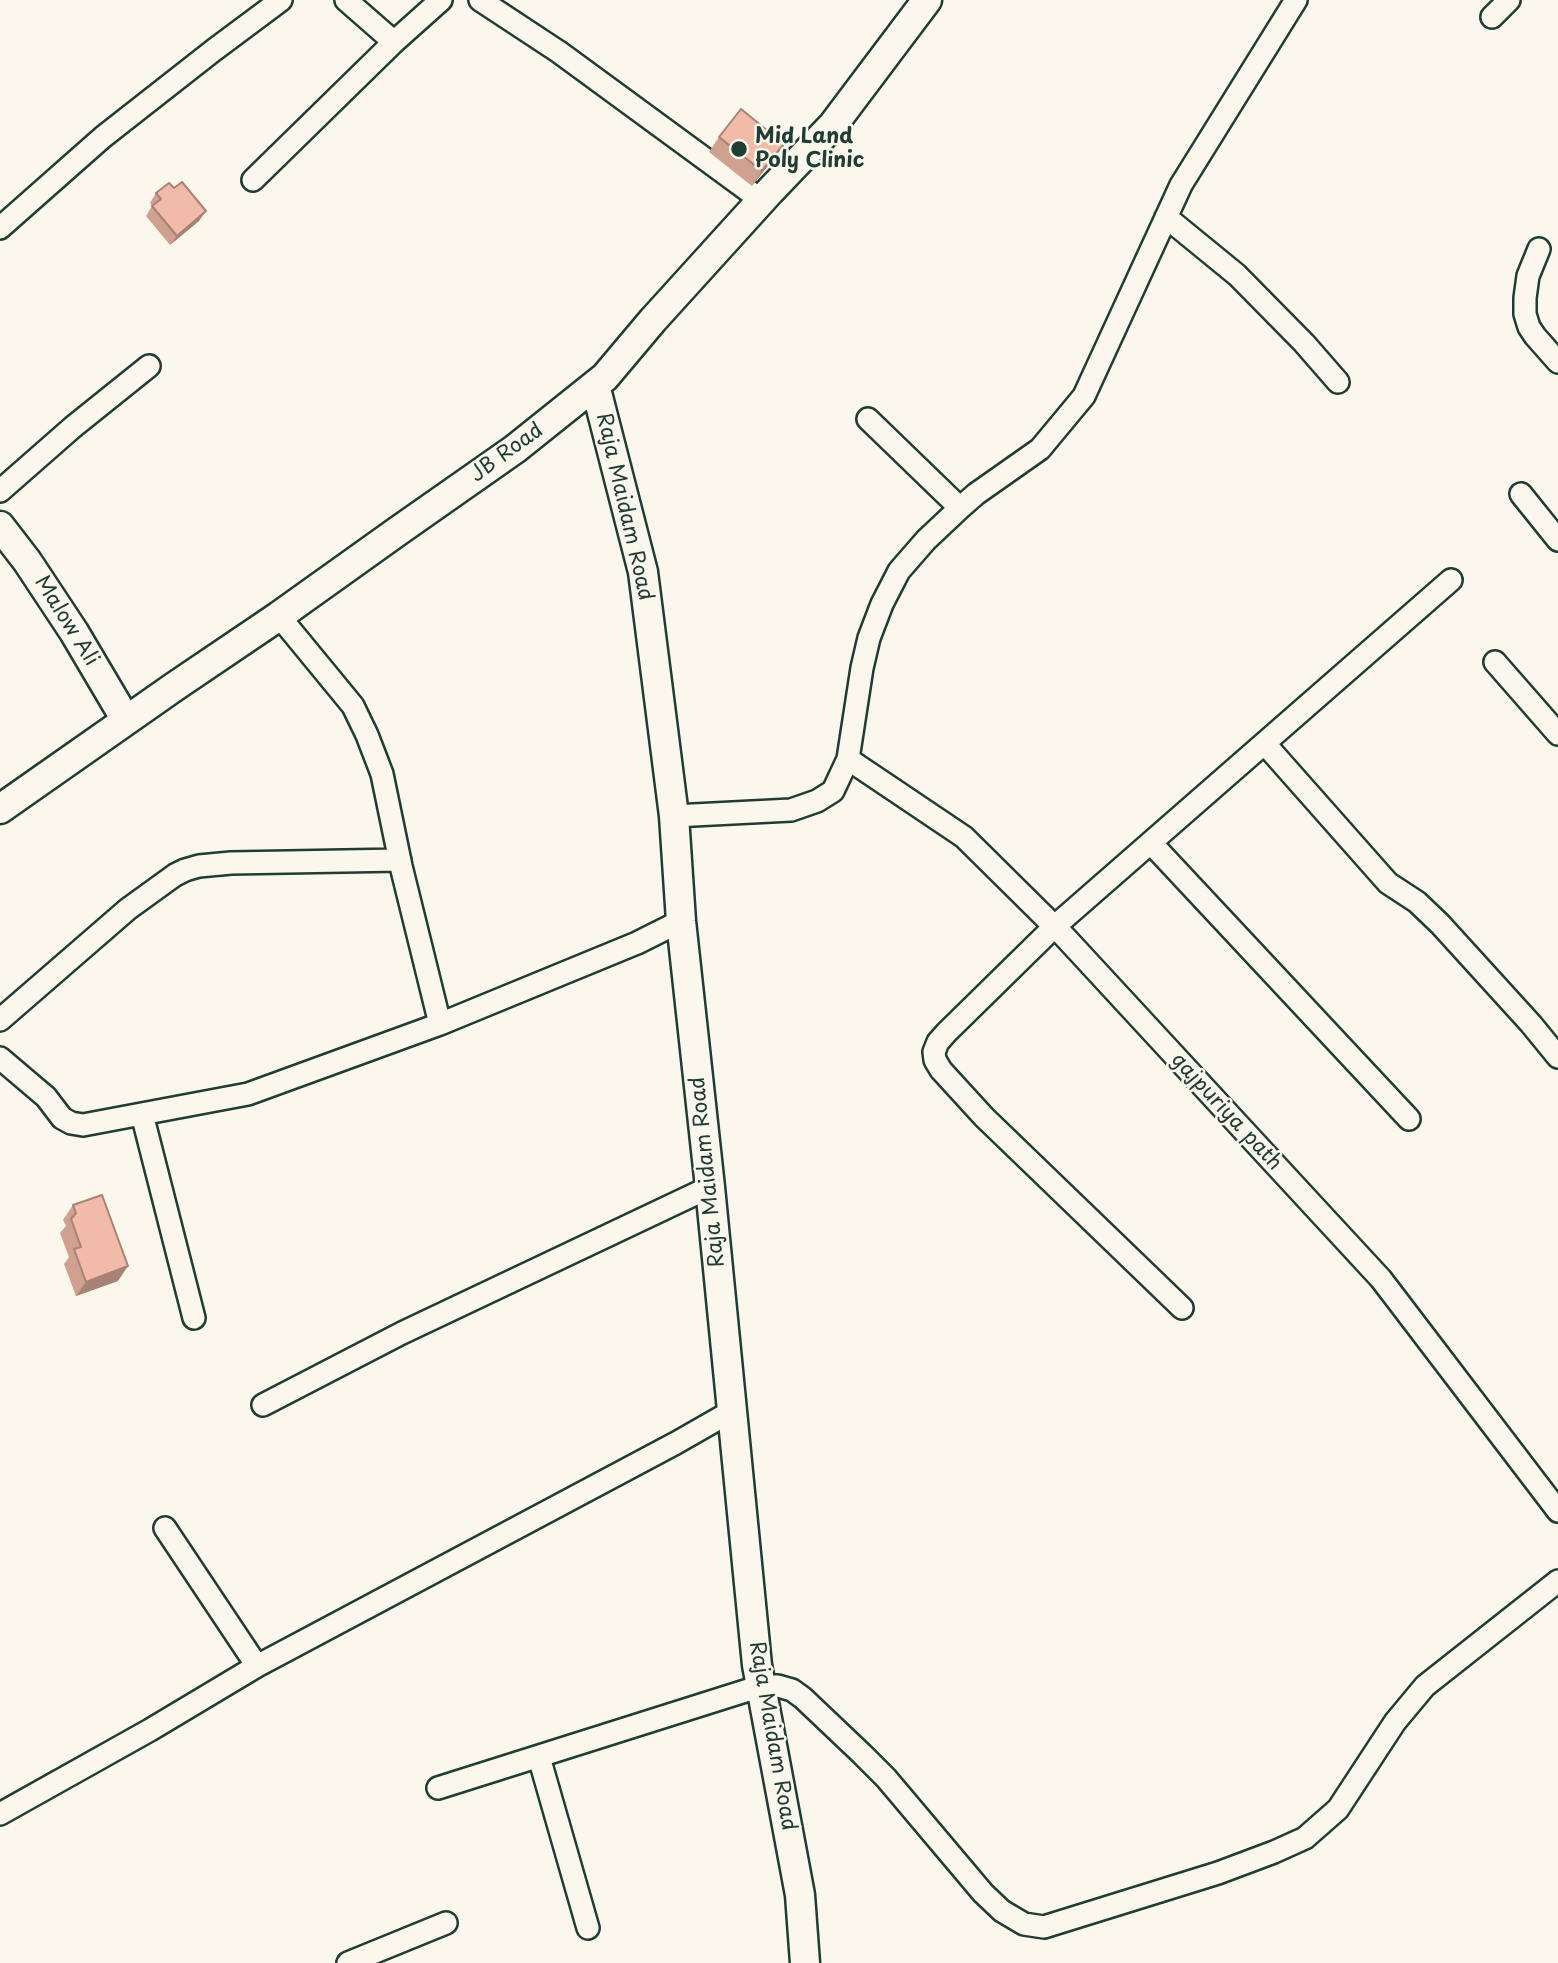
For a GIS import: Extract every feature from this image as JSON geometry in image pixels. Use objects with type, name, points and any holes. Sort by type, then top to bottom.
[{"type":"street","points":[[0,228],[103,137],[281,0]]},
{"type":"street","points":[[346,0],[394,42]]},
{"type":"street","points":[[253,180],[394,42],[441,0]]},
{"type":"street","points":[[481,0],[559,52],[761,200]]},
{"type":"street","name":"JB Road","points":[[0,809],[515,449],[605,377],[761,200],[833,125],[927,0]]},
{"type":"street","points":[[674,816],[791,810],[817,801],[833,791],[848,759],[869,638],[899,571],[926,540],[976,494],[1040,449],[1084,396],[1181,185],[1296,0]]},
{"type":"street","points":[[1492,17],[1509,0]]},
{"type":"street","points":[[1166,217],[1237,275],[1338,382]]},
{"type":"street","points":[[1539,248],[1528,276],[1525,314],[1535,336],[1558,362]]},
{"type":"street","points":[[0,491],[73,427],[149,366]]},
{"type":"street","name":"Raja Maidam Road","points":[[594,385],[643,572],[674,816],[681,921],[755,1651],[800,1895],[805,1963]]},
{"type":"street","points":[[868,419],[960,508]]},
{"type":"street","points":[[1521,494],[1558,540]]},
{"type":"street","name":"Malow Ali","points":[[0,526],[27,561],[74,632],[126,720]]},
{"type":"street","points":[[1182,1308],[984,1117],[941,1070],[934,1052],[947,1032],[1054,927],[1451,580]]},
{"type":"street","points":[[279,616],[352,706],[368,735],[382,774],[440,1024]]},
{"type":"street","points":[[1495,662],[1558,734]]},
{"type":"street","points":[[1265,744],[1388,883],[1417,902],[1440,924],[1558,1057]]},
{"type":"street","name":"gajpuriya path","points":[[848,759],[964,836],[1054,927],[1381,1279],[1558,1511]]},
{"type":"street","points":[[1151,843],[1409,1119]]},
{"type":"street","points":[[0,1020],[128,909],[185,870],[231,863],[400,860]]},
{"type":"street","points":[[0,1058],[46,1097],[62,1118],[83,1125],[248,1094],[440,1024],[638,943],[681,921]]},
{"type":"street","points":[[142,1114],[194,1318]]},
{"type":"street","points":[[263,1405],[402,1333],[710,1187]]},
{"type":"street","points":[[0,1814],[257,1666],[732,1411]]},
{"type":"street","points":[[165,1528],[257,1666]]},
{"type":"street","points":[[438,1788],[761,1686],[778,1686],[792,1690],[803,1698],[886,1778],[983,1893],[1002,1911],[1024,1924],[1044,1927],[1218,1873],[1305,1838],[1338,1809],[1395,1721],[1425,1686],[1558,1581]]},
{"type":"street","points":[[539,1757],[588,1928]]},
{"type":"street","points":[[348,1963],[446,1923]]},
{"type":"building","points":[[741,109],[784,144],[762,171],[719,137]]},
{"type":"building","points":[[182,182],[206,211],[177,236],[152,206],[161,199],[156,193],[169,183],[174,188]]},
{"type":"building","points":[[102,1195],[128,1266],[86,1282],[74,1249],[81,1247],[71,1219],[76,1213],[73,1205]]},
{"type":"place","name":"Mid Land Poly Clinic","points":[[739,149]]}]
